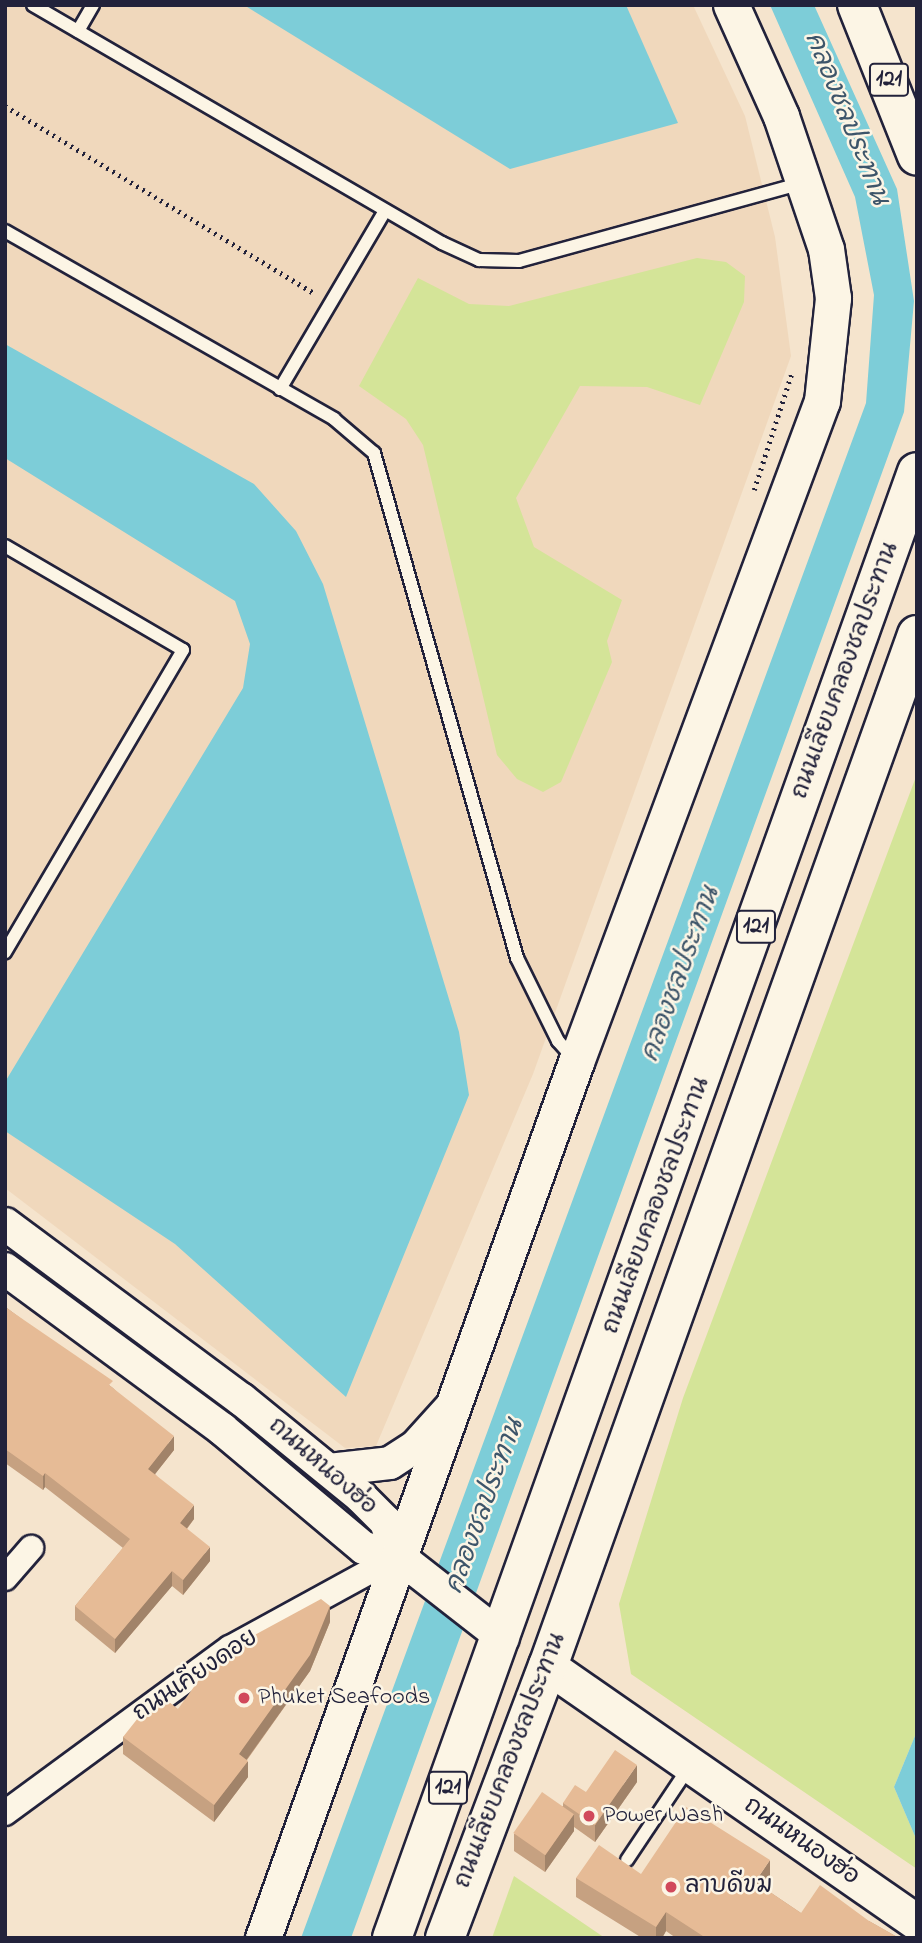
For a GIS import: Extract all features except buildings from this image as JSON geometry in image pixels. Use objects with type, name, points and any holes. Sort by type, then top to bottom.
[{"type":"main road","points":[[263,1938],[576,1062],[822,401],[833,298],[826,249],[781,116],[731,5]]},
{"type":"main road","name":"121","points":[[857,5],[917,156]]},
{"type":"main road","name":"ถนนเลียบคลองชลประทาน","points":[[392,1938],[503,1638],[917,472]]},
{"type":"main road","name":"ถนนเลียบคลองชลประทาน","points":[[444,1938],[548,1666],[917,635]]},
{"type":"main road","points":[[503,1638],[548,1666]]},
{"type":"main road","name":"ถนนหนองฮ่อ","points":[[548,1666],[917,1922]]},
{"type":"street","name":"ถนนหนองฮ่อ","points":[[5,1224],[89,1283],[330,1470],[386,1522],[398,1556]]},
{"type":"street","name":"ถนนหนองฮ่อ","points":[[5,1269],[222,1429],[364,1548],[398,1556]]},
{"type":"street","points":[[330,1470],[390,1463],[416,1446],[453,1405]]},
{"type":"street","points":[[5,1578],[31,1548]]},
{"type":"street","points":[[398,1556],[503,1638]]},
{"type":"street","name":"ถนนเคียงดอย","points":[[5,1812],[230,1648],[398,1556]]},
{"type":"lane","points":[[33,5],[385,211],[479,260],[519,261],[805,183]]},
{"type":"lane","points":[[78,31],[93,5]]},
{"type":"lane","points":[[280,389],[385,211]]},
{"type":"lane","points":[[5,231],[350,430],[374,453],[517,958],[558,1041],[576,1062]]},
{"type":"lane","points":[[5,546],[183,650],[5,952]]},
{"type":"lane","points":[[627,1860],[691,1765]]},
{"type":"path","points":[[5,106],[330,304]]},
{"type":"path","points":[[753,492],[795,360]]},
{"type":"shaded area","points":[[5,5],[693,5],[745,116],[775,237],[791,356],[533,1074],[376,1446],[345,1448],[5,1188]]},
{"type":"green space","points":[[697,258],[726,262],[745,276],[744,302],[700,405],[647,387],[580,386],[516,498],[534,547],[622,600],[607,641],[612,662],[561,782],[543,792],[517,779],[497,755],[423,445],[406,419],[359,386],[418,278],[469,304],[509,306]]},
{"type":"green space","points":[[917,774],[917,1731],[894,1787],[917,1841],[917,1869],[631,1674],[619,1604],[683,1398]]},
{"type":"green space","points":[[514,1876],[605,1938],[492,1938]]},
{"type":"water","points":[[244,5],[626,5],[678,123],[510,169]]},
{"type":"water","name":"คลองชลประทาน","points":[[770,5],[814,5],[897,189],[914,301],[904,412],[351,1938],[301,1938],[866,403],[874,295],[855,197]]},
{"type":"water","points":[[5,344],[254,484],[296,531],[323,584],[459,1032],[469,1095],[346,1397],[175,1244],[5,1131],[5,1082],[243,688],[250,644],[235,601],[5,458]]},
{"type":"water","points":[[917,1731],[917,1841],[894,1787]]},
{"type":"place","name":"Phuket Seafoods","points":[[244,1698]]},
{"type":"place","name":"Power Wash","points":[[589,1816]]},
{"type":"place","name":"ลาบดีขม","points":[[671,1887]]}]
